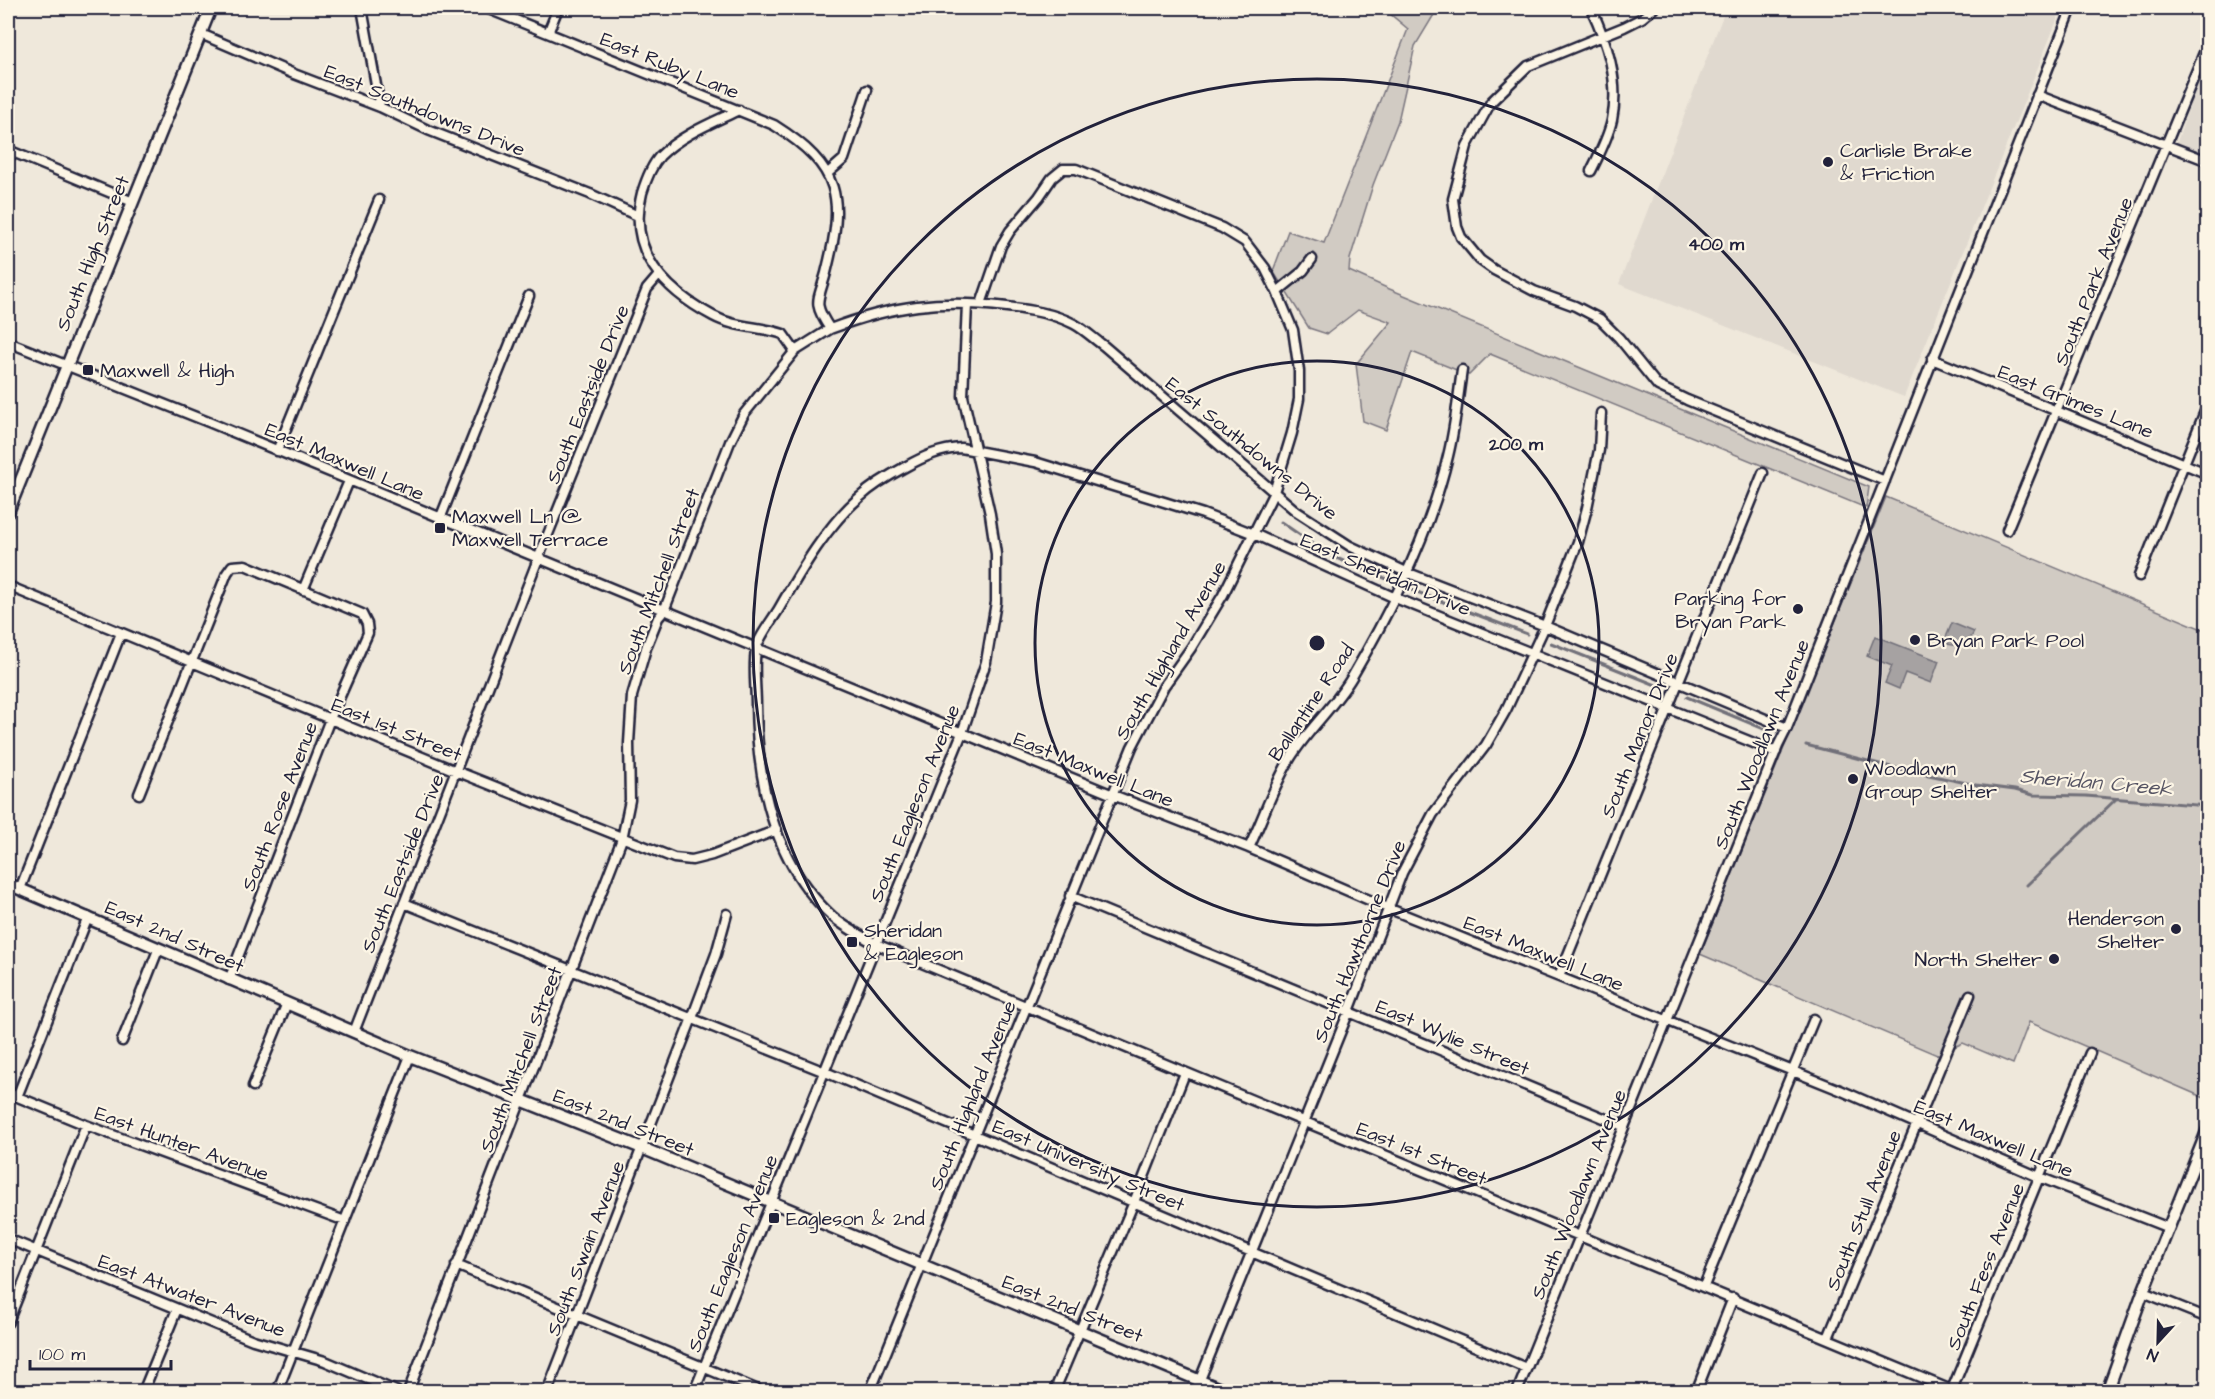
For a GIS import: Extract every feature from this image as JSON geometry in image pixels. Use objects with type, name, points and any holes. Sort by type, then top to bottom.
[{"type":"street","name":"South High Street","points":[[8,512],[211,8]]},
{"type":"street","points":[[362,8],[380,107]]},
{"type":"street","name":"East Ruby Lane","points":[[486,8],[774,125],[817,157],[828,173]]},
{"type":"street","points":[[548,33],[558,8]]},
{"type":"street","points":[[1591,8],[1612,64],[1615,95],[1612,121],[1591,171]]},
{"type":"street","points":[[1654,8],[1642,18],[1528,66],[1491,102],[1467,146],[1453,199],[1461,237],[1480,260],[1494,270],[1534,291],[1575,306],[1600,319],[1619,338],[1658,386],[1885,481]]},
{"type":"street","name":"South Woodlawn Avenue","points":[[1520,1391],[1526,1368],[1787,728],[2072,8]]},
{"type":"street","name":"East Southdowns Drive","points":[[201,34],[294,74],[380,107],[416,125],[590,194],[638,216]]},
{"type":"street","name":"South Park Avenue","points":[[2007,530],[2208,43]]},
{"type":"street","points":[[830,328],[818,310],[817,300],[826,272],[837,201],[828,173],[844,159],[867,90]]},
{"type":"street","points":[[2037,95],[2208,161]]},
{"type":"street","points":[[739,110],[684,138],[660,156],[646,182],[638,216],[639,228],[644,247],[659,275],[678,293],[714,317],[736,326],[783,334],[795,351]]},
{"type":"street","points":[[8,150],[132,202]]},
{"type":"street","name":"South Highland Avenue","points":[[870,1392],[1132,747],[1164,686],[1191,648],[1223,595],[1254,534],[1274,492],[1292,433],[1299,399],[1299,371],[1293,330],[1265,268],[1251,249],[1222,228],[1091,174],[1069,168],[1063,169],[1052,178],[1001,246],[981,304]]},
{"type":"street","points":[[277,451],[380,200]]},
{"type":"street","points":[[1277,292],[1303,271],[1312,259]]},
{"type":"street","name":"South Eastside Drive","points":[[354,1032],[538,559],[647,289],[659,275]]},
{"type":"street","points":[[440,519],[529,296]]},
{"type":"street","name":"East Southdowns Drive","points":[[830,328],[875,313],[905,306],[935,303],[981,304],[1040,312],[1076,325],[1104,346],[1296,511],[1337,538],[1406,573],[1545,626],[1787,728]]},
{"type":"street","name":"South Eagleson Avenue","points":[[694,1392],[962,734],[986,662],[996,602],[996,554],[990,514],[963,396],[966,304]]},
{"type":"street","name":"South Mitchell Street","points":[[408,1392],[622,839],[630,800],[629,733],[632,696],[647,645],[658,618],[664,611],[730,442],[744,414],[795,351],[830,328]]},
{"type":"street","name":"East Maxwell Lane","points":[[8,342],[962,734],[1249,848],[1390,909],[1794,1071],[2039,1177],[2169,1228]]},
{"type":"street","name":"East Grimes Lane","points":[[1932,359],[2208,474]]},
{"type":"street","name":"Ballantine Road","points":[[1249,848],[1292,756],[1340,696],[1375,636],[1406,573],[1448,457],[1462,370]]},
{"type":"street","points":[[2139,576],[2208,404]]},
{"type":"street","name":"South Hawthorne Drive","points":[[1195,1392],[1349,1012],[1402,873],[1433,814],[1486,745],[1506,710],[1545,626],[1578,542],[1587,508],[1599,450],[1600,413]]},
{"type":"street","name":"East Sheridan Drive","points":[[756,649],[798,576],[830,531],[859,498],[901,469],[926,456],[949,448],[976,450],[1014,457],[1203,514],[1254,534],[1394,597],[1776,752]]},
{"type":"street","name":"South Manor Drive","points":[[1559,977],[1763,473]]},
{"type":"street","points":[[140,794],[227,573],[232,566],[245,565],[303,590],[349,481]]},
{"type":"street","name":"East 1st Street","points":[[8,585],[191,663],[622,839],[674,858],[692,860],[712,855],[777,830]]},
{"type":"street","name":"South Rose Avenue","points":[[229,980],[330,719],[369,628],[366,619],[357,611],[303,590]]},
{"type":"street","points":[[20,889],[121,633]]},
{"type":"street","name":"East 1st Street","points":[[756,649],[759,759],[763,783],[777,830],[801,878],[823,906],[844,925],[876,944],[1303,1122],[1580,1234],[1953,1391]]},
{"type":"street","name":"East 2nd Street","points":[[8,884],[410,1056],[642,1148],[1227,1392]]},
{"type":"street","name":"East Wylie Street","points":[[1070,896],[1623,1126]]},
{"type":"street","name":"East University Street","points":[[404,903],[823,1071],[1526,1368]]},
{"type":"street","name":"South Swain Avenue","points":[[547,1392],[692,1018],[716,954],[727,914]]},
{"type":"street","points":[[17,1097],[88,917]]},
{"type":"street","points":[[122,1041],[158,950]]},
{"type":"street","name":"South Stull Avenue","points":[[1828,1338],[1970,995]]},
{"type":"street","points":[[253,1086],[287,1003]]},
{"type":"street","points":[[1704,1286],[1814,1019]]},
{"type":"street","name":"South Fess Avenue","points":[[1953,1391],[2090,1053]]},
{"type":"street","points":[[277,1392],[410,1056]]},
{"type":"street","points":[[1054,1392],[1134,1202],[1185,1073]]},
{"type":"street","name":"East Hunter Avenue","points":[[8,1093],[86,1125],[345,1221]]},
{"type":"street","points":[[8,1322],[86,1125]]},
{"type":"street","points":[[2106,1392],[2169,1228],[2203,1160],[2208,1129]]},
{"type":"street","name":"East Atwater Avenue","points":[[8,1239],[253,1340],[326,1361],[398,1392]]},
{"type":"street","points":[[456,1264],[763,1392]]},
{"type":"street","points":[[2143,1292],[2208,1318]]},
{"type":"street","points":[[1696,1392],[1733,1298]]},
{"type":"street","points":[[143,1392],[177,1309]]},
{"type":"shaded area","points":[[1388,8],[1438,8],[1415,46],[1398,121],[1373,185],[1350,259],[1349,271],[1869,487],[1866,508],[1490,354],[1469,375],[1412,352],[1386,430],[1363,421],[1356,364],[1391,322],[1358,310],[1327,334],[1309,328],[1273,271],[1288,231],[1324,243],[1408,29],[1389,13]]},
{"type":"shaded area","points":[[1726,8],[2062,8],[1904,397],[1619,284]]},
{"type":"shaded area","points":[[2207,56],[2208,155],[2177,142]]},
{"type":"shaded area","points":[[1886,497],[2207,631],[2207,1099],[2029,1022],[2013,1064],[1963,1043],[1937,1055],[1700,954]]},
{"type":"shaded area","points":[[1952,623],[1974,632],[1969,640],[1957,645],[1944,642]]},
{"type":"shaded area","points":[[1875,636],[1939,661],[1931,683],[1905,673],[1899,689],[1885,683],[1892,666],[1867,656]]},
{"type":"waterway","name":"Sheridan Creek","points":[[1281,522],[1329,555],[1387,579]]},
{"type":"waterway","name":"Sheridan Creek","points":[[1412,590],[1527,634]]},
{"type":"waterway","name":"Sheridan Creek","points":[[1551,643],[1661,687]]},
{"type":"waterway","name":"Sheridan Creek","points":[[1687,697],[1769,731]]},
{"type":"waterway","name":"Sheridan Creek","points":[[1806,745],[1891,767],[2033,795],[2086,796],[2208,806]]},
{"type":"waterway","points":[[2027,885],[2116,799]]},
{"type":"place","name":"Carlisle Brake & Friction","points":[[1828,162]]},
{"type":"place","name":"Maxwell & High","points":[[88,370]]},
{"type":"place","name":"Maxwell Ln @ Maxwell Terrace","points":[[440,528]]},
{"type":"place","name":"Parking for Bryan Park","points":[[1798,609]]},
{"type":"place","name":"Bryan Park Pool","points":[[1915,640]]},
{"type":"place","name":"Woodlawn Group Shelter","points":[[1853,779]]},
{"type":"place","name":"Henderson Shelter","points":[[2176,929]]},
{"type":"place","name":"Sheridan & Eagleson","points":[[852,942]]},
{"type":"place","name":"North Shelter","points":[[2054,959]]},
{"type":"place","name":"Eagleson & 2nd","points":[[774,1218]]}]
